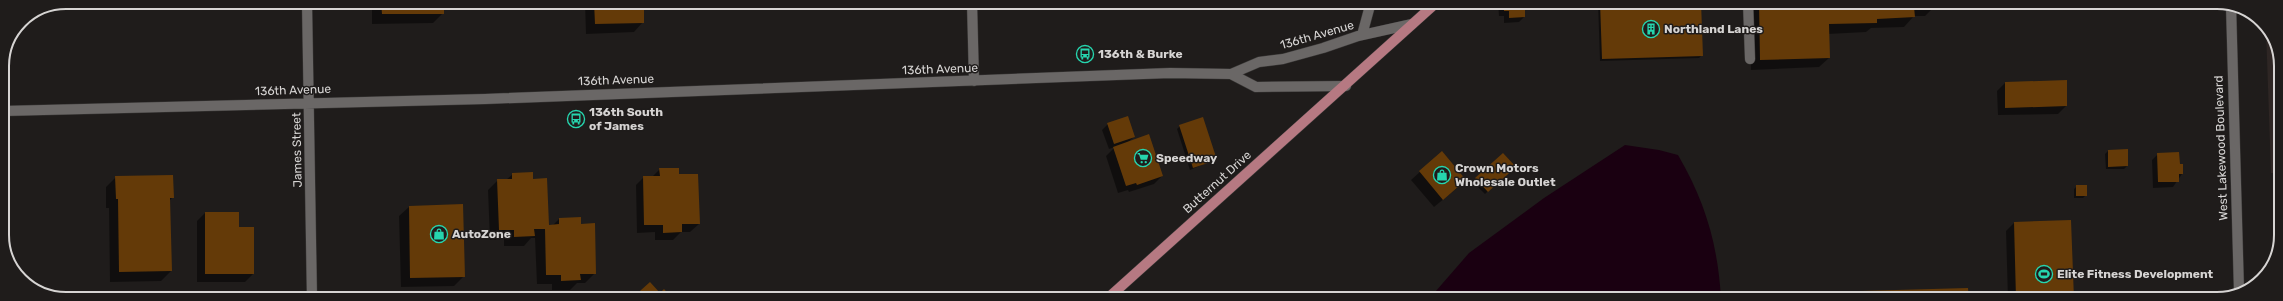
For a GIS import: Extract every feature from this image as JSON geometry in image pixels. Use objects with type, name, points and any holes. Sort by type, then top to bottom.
[{"type":"main road","name":"Butternut Drive","points":[[1115,292],[1294,129],[1346,86],[1429,9]]},
{"type":"street","name":"James Street","points":[[307,9],[312,292]]},
{"type":"street","points":[[972,9],[974,81]]},
{"type":"street","points":[[1362,35],[1369,9]]},
{"type":"street","points":[[1748,9],[1750,59]]},
{"type":"street","name":"West Lakewood Boulevard","points":[[2231,11],[2238,288]]},
{"type":"street","name":"136th Avenue","points":[[9,111],[485,99],[1170,73],[1231,74],[1259,62],[1283,59],[1362,35],[1412,24]]},
{"type":"street","name":"136th Avenue","points":[[1231,74],[1256,88],[1346,86]]},
{"type":"shaded area","points":[[2266,37],[2273,55],[2274,66],[2274,173],[2271,173]]},
{"type":"shaded area","points":[[1625,145],[1659,150],[1678,155],[1696,189],[1703,207],[1717,260],[1720,292],[1435,292],[1469,253],[1544,198]]},
{"type":"building","points":[[382,9],[444,9],[444,14],[382,14]]},
{"type":"building","points":[[594,9],[644,9],[644,23],[595,24]]},
{"type":"building","points":[[1504,9],[1525,9],[1525,17],[1509,18],[1509,11],[1504,11]]},
{"type":"building","name":"Northland Lanes","points":[[1600,9],[1701,9],[1703,56],[1602,59]]},
{"type":"building","points":[[1759,9],[1914,9],[1915,17],[1877,19],[1877,23],[1829,24],[1830,58],[1760,60]]},
{"type":"building","points":[[2067,80],[2067,106],[2005,108],[2005,82]]},
{"type":"building","points":[[1128,116],[1135,137],[1114,144],[1107,123]]},
{"type":"building","points":[[1203,117],[1217,160],[1193,168],[1179,125]]},
{"type":"building","points":[[1149,134],[1163,176],[1137,185],[1136,183],[1126,186],[1113,147]]},
{"type":"building","points":[[2128,149],[2128,166],[2108,167],[2108,150]]},
{"type":"building","name":"Crown Motors Wholesale Outlet","points":[[1442,151],[1466,180],[1443,200],[1419,171]]},
{"type":"building","points":[[2179,152],[2180,164],[2183,164],[2183,174],[2179,174],[2179,182],[2158,182],[2157,153]]},
{"type":"building","points":[[1503,153],[1516,167],[1488,192],[1475,178]]},
{"type":"building","points":[[659,168],[679,168],[679,174],[698,174],[700,224],[682,224],[682,232],[663,233],[663,225],[644,225],[643,176],[660,176]]},
{"type":"building","points":[[533,172],[533,179],[547,178],[549,225],[559,224],[559,218],[581,217],[581,224],[595,223],[596,274],[580,274],[581,280],[561,281],[561,275],[546,275],[545,229],[534,229],[535,236],[514,237],[514,230],[499,230],[497,179],[512,179],[512,173]]},
{"type":"building","points":[[173,175],[174,198],[170,198],[172,271],[119,272],[118,199],[116,199],[115,176]]},
{"type":"building","points":[[2076,185],[2087,185],[2087,196],[2076,196]]},
{"type":"building","points":[[463,204],[465,277],[410,278],[409,206]]},
{"type":"building","points":[[205,212],[239,212],[239,227],[254,227],[254,274],[205,274]]},
{"type":"building","points":[[2071,220],[2074,292],[2016,292],[2014,222]]},
{"type":"building","points":[[650,282],[659,292],[639,292]]},
{"type":"building","points":[[1968,288],[1968,292],[1823,292]]},
{"type":"place","name":"Northland Lanes","points":[[1651,29]]},
{"type":"place","name":"136th & Burke","points":[[1085,54]]},
{"type":"place","name":"136th South of James","points":[[576,119]]},
{"type":"place","name":"Speedway","points":[[1143,158]]},
{"type":"place","name":"Crown Motors Wholesale Outlet","points":[[1442,175]]},
{"type":"place","name":"AutoZone","points":[[439,234]]},
{"type":"place","name":"Elite Fitness Development","points":[[2044,274]]}]
